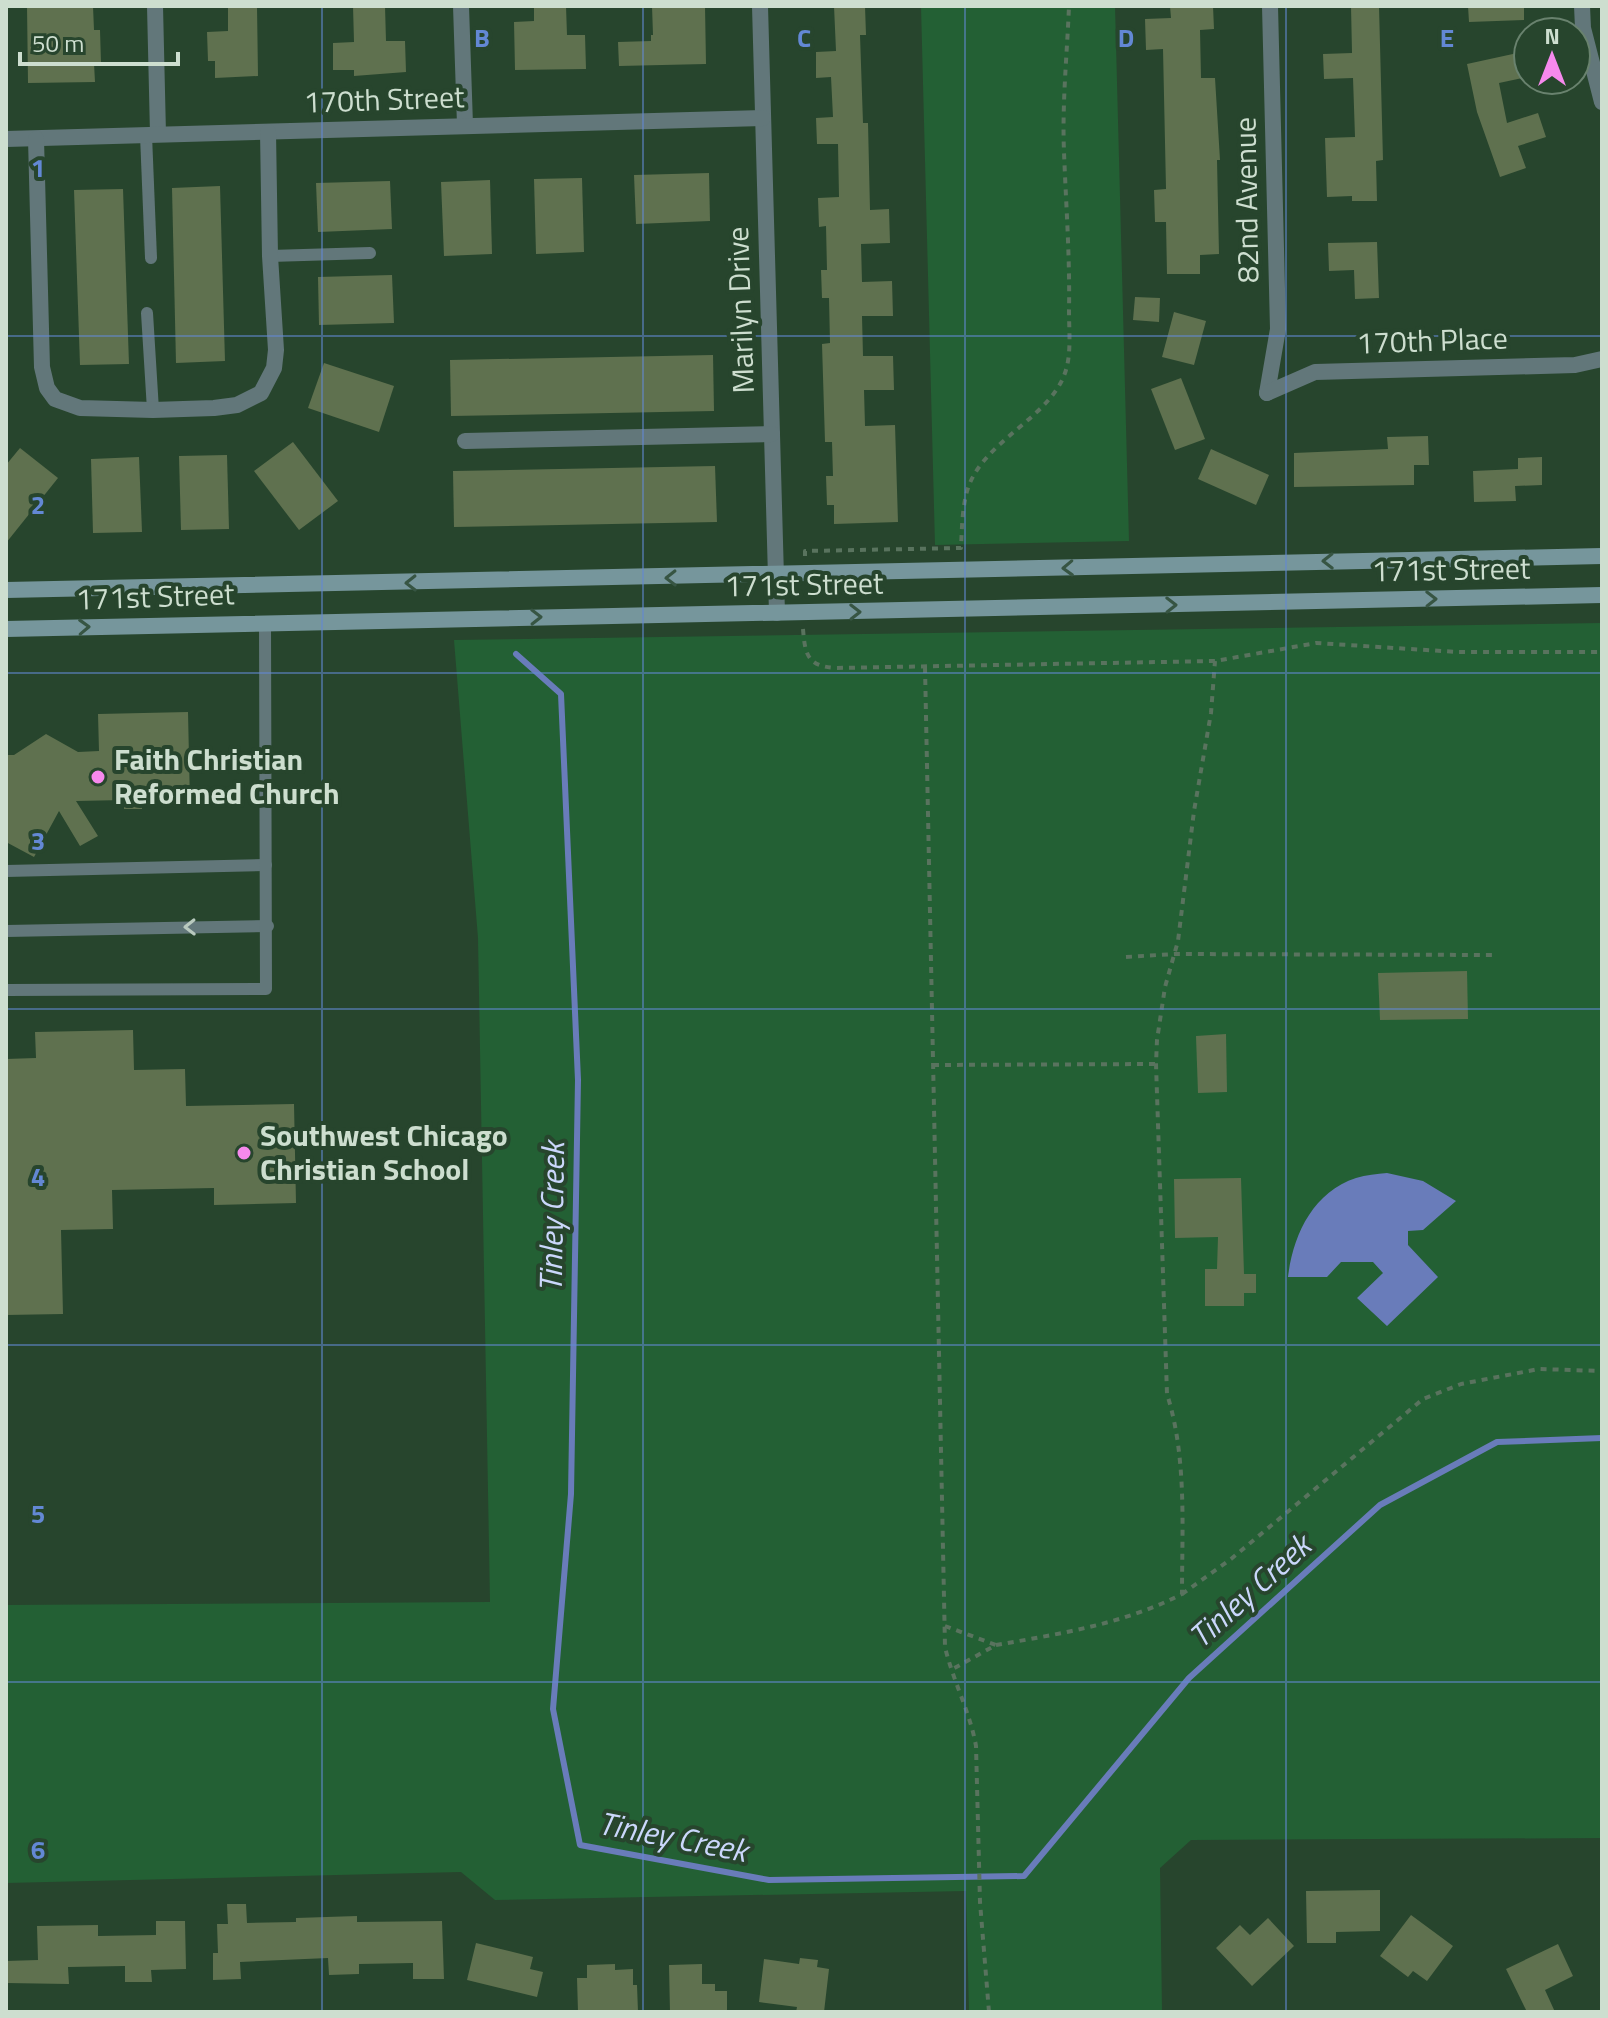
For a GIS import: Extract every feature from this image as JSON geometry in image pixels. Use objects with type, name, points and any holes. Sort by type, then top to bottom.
[{"type":"street","points":[[152,134],[155,6]]},
{"type":"street","points":[[461,6],[465,125]]},
{"type":"street","name":"Marilyn Drive","points":[[760,6],[777,613]]},
{"type":"street","name":"82nd Avenue","points":[[1267,393],[1278,329],[1270,6]]},
{"type":"street","points":[[1582,6],[1583,28],[1602,102]]},
{"type":"street","name":"170th Street","points":[[6,139],[763,118]]},
{"type":"street","points":[[36,139],[42,367],[47,388],[55,399],[80,408],[157,410],[237,405],[261,393],[274,368],[276,350],[270,256],[268,132]]},
{"type":"street","name":"170th Place","points":[[1267,393],[1315,372],[1575,365],[1602,359]]},
{"type":"street","points":[[465,441],[772,434]]},
{"type":"street","name":"171st Street","points":[[6,590],[777,576],[1602,556]]},
{"type":"street","name":"171st Street","points":[[6,629],[1602,595]]},
{"type":"lane","points":[[151,258],[152,134]]},
{"type":"lane","points":[[270,256],[370,253]]},
{"type":"lane","points":[[147,313],[157,410]]},
{"type":"lane","points":[[6,990],[266,989],[265,622]]},
{"type":"lane","points":[[6,871],[266,865]]},
{"type":"lane","points":[[6,931],[268,926]]},
{"type":"path","points":[[805,551],[961,548],[962,517],[969,486],[984,461],[1007,436],[1044,405],[1059,385],[1067,368],[1069,280],[1064,136],[1069,6]]},
{"type":"path","points":[[803,629],[806,653],[820,667],[1215,661],[1316,643],[1458,652],[1602,652]]},
{"type":"path","points":[[1182,1594],[1179,1454],[1167,1394],[1156,1064],[1165,987],[1174,954],[1211,713],[1215,661]]},
{"type":"path","points":[[925,667],[945,1647],[972,1724],[976,1746],[980,1902],[989,2012]]},
{"type":"path","points":[[1126,957],[1174,954],[1493,955]]},
{"type":"path","points":[[933,1065],[1156,1064]]},
{"type":"path","points":[[951,1670],[996,1645],[1063,1634],[1152,1609],[1182,1594],[1231,1559],[1423,1399],[1461,1384],[1539,1369],[1602,1371]]},
{"type":"path","points":[[945,1626],[996,1645]]},
{"type":"green space","points":[[921,6],[1115,6],[1129,541],[935,545]]},
{"type":"green space","points":[[1602,623],[1602,1838],[1191,1840],[1160,1868],[1162,2012],[969,2012],[966,1891],[495,1900],[461,1872],[6,1883],[6,1605],[490,1602],[478,938],[454,640]]},
{"type":"water","points":[[1387,1173],[1423,1181],[1456,1201],[1423,1230],[1408,1231],[1408,1245],[1438,1277],[1387,1326],[1357,1298],[1383,1273],[1373,1262],[1341,1262],[1327,1277],[1288,1277],[1300,1231],[1317,1204],[1341,1185],[1360,1177]]},
{"type":"building","points":[[27,6],[93,6],[94,30],[100,30],[101,63],[94,63],[95,82],[28,83]]},
{"type":"building","points":[[228,6],[257,6],[258,76],[215,78],[215,61],[208,61],[207,32],[228,31]]},
{"type":"building","points":[[353,6],[385,6],[386,41],[405,41],[406,72],[354,76],[354,70],[333,70],[333,43],[354,42]]},
{"type":"building","points":[[534,6],[566,6],[567,35],[585,35],[586,69],[515,70],[514,22],[534,21]]},
{"type":"building","points":[[652,6],[705,6],[706,64],[619,66],[618,42],[651,41]]},
{"type":"building","points":[[834,6],[865,6],[866,35],[860,35],[863,123],[868,123],[870,210],[889,209],[890,243],[861,244],[862,282],[892,281],[893,316],[862,316],[863,356],[893,356],[894,390],[864,390],[865,426],[895,425],[898,522],[834,524],[834,505],[827,505],[826,476],[833,476],[832,442],[825,442],[822,344],[830,343],[829,298],[822,298],[821,270],[827,270],[826,226],[819,227],[818,198],[839,197],[838,144],[817,144],[816,118],[833,117],[831,77],[816,78],[816,52],[836,51]]},
{"type":"building","points":[[1170,6],[1213,6],[1214,29],[1200,30],[1201,78],[1215,78],[1220,160],[1217,160],[1219,254],[1200,255],[1200,274],[1167,274],[1166,222],[1155,222],[1154,190],[1166,189],[1163,49],[1146,50],[1145,19],[1171,18]]},
{"type":"building","points":[[1351,6],[1379,6],[1383,160],[1376,161],[1377,201],[1352,201],[1352,196],[1327,197],[1325,138],[1355,137],[1353,78],[1324,79],[1323,54],[1352,53]]},
{"type":"building","points":[[1468,6],[1524,6],[1524,16],[1512,16],[1512,20],[1469,22]]},
{"type":"building","points":[[1512,54],[1512,80],[1499,83],[1507,123],[1538,113],[1546,137],[1518,146],[1526,168],[1500,177],[1477,112],[1467,64]]},
{"type":"building","points":[[709,173],[710,221],[636,224],[634,175]]},
{"type":"building","points":[[582,178],[584,252],[536,254],[534,179]]},
{"type":"building","points":[[490,180],[492,254],[444,256],[441,182]]},
{"type":"building","points":[[390,181],[392,229],[318,232],[316,183]]},
{"type":"building","points":[[220,186],[225,361],[176,363],[172,188]]},
{"type":"building","points":[[123,189],[129,364],[80,365],[74,190]]},
{"type":"building","points":[[1377,242],[1379,298],[1355,299],[1354,270],[1329,271],[1328,243]]},
{"type":"building","points":[[392,275],[394,323],[319,325],[318,277]]},
{"type":"building","points":[[1135,297],[1160,298],[1159,322],[1133,320]]},
{"type":"building","points":[[1174,312],[1206,321],[1194,365],[1162,357]]},
{"type":"building","points":[[713,355],[714,411],[451,416],[450,360]]},
{"type":"building","points":[[324,363],[394,386],[379,432],[308,408]]},
{"type":"building","points":[[1181,378],[1205,439],[1175,450],[1151,389]]},
{"type":"building","points":[[1428,436],[1429,465],[1414,465],[1414,485],[1294,487],[1294,453],[1388,449],[1387,437]]},
{"type":"building","points":[[293,442],[338,501],[299,530],[254,471]]},
{"type":"building","points":[[20,448],[58,478],[6,543],[6,465]]},
{"type":"building","points":[[1211,449],[1269,475],[1256,505],[1198,479]]},
{"type":"building","points":[[227,455],[229,529],[181,530],[179,456]]},
{"type":"building","points":[[139,457],[142,532],[93,533],[91,459]]},
{"type":"building","points":[[1542,457],[1542,485],[1515,486],[1516,501],[1474,502],[1473,471],[1518,469],[1518,458]]},
{"type":"building","points":[[715,466],[717,522],[454,527],[453,471]]},
{"type":"building","name":"Faith Christian Reformed Church","points":[[188,712],[190,803],[142,804],[142,809],[124,809],[124,800],[76,801],[98,836],[80,846],[59,811],[34,857],[6,842],[6,755],[14,755],[46,734],[78,752],[99,751],[98,714]]},
{"type":"building","points":[[1467,971],[1468,1019],[1380,1020],[1378,973]]},
{"type":"building","points":[[133,1030],[134,1070],[185,1069],[186,1106],[294,1104],[296,1203],[214,1205],[214,1188],[112,1190],[113,1229],[61,1230],[63,1314],[6,1315],[6,1059],[36,1058],[35,1032]]},
{"type":"building","points":[[1226,1034],[1227,1092],[1198,1093],[1196,1036]]},
{"type":"building","points":[[1241,1178],[1244,1274],[1256,1274],[1256,1293],[1244,1293],[1244,1306],[1205,1306],[1205,1269],[1217,1269],[1218,1237],[1175,1238],[1174,1179]]},
{"type":"building","points":[[1380,1890],[1380,1931],[1336,1932],[1336,1943],[1307,1943],[1306,1891]]},
{"type":"building","points":[[227,1904],[246,1904],[247,1923],[357,1916],[357,1922],[442,1921],[444,1979],[413,1979],[413,1963],[359,1964],[359,1974],[329,1975],[328,1958],[240,1962],[241,1979],[213,1980],[213,1953],[218,1953],[217,1924],[228,1924]]},
{"type":"building","points":[[1411,1915],[1453,1946],[1427,1981],[1413,1971],[1408,1977],[1380,1956]]},
{"type":"building","points":[[1268,1918],[1294,1946],[1252,1986],[1216,1948],[1240,1925],[1250,1935]]},
{"type":"building","points":[[156,1921],[185,1921],[186,1969],[151,1970],[152,1982],[125,1982],[125,1966],[68,1967],[69,1984],[6,1983],[6,1961],[38,1960],[37,1926],[98,1925],[98,1936],[156,1935]]},
{"type":"building","points":[[476,1943],[533,1957],[530,1969],[543,1972],[537,1997],[467,1980]]},
{"type":"building","points":[[1558,1944],[1573,1976],[1545,1990],[1555,2012],[1527,2012],[1506,1969]]},
{"type":"building","points":[[800,1958],[818,1960],[817,1967],[829,1969],[824,2012],[796,2012],[797,2007],[759,2002],[764,1959],[799,1964]]},
{"type":"building","points":[[615,1964],[615,1970],[633,1969],[638,2012],[578,2012],[577,1978],[587,1978],[587,1965]]},
{"type":"building","points":[[702,1964],[702,1984],[715,1984],[715,1991],[727,1991],[727,2012],[670,2012],[669,1965]]},
{"type":"waterway","name":"Tinley Creek","points":[[516,654],[561,694],[578,1080],[571,1494],[553,1709],[580,1845],[769,1880],[1024,1876],[1189,1678],[1380,1505],[1497,1442],[1602,1438]]},
{"type":"place","name":"Faith Christian Reformed Church","points":[[98,777]]},
{"type":"place","name":"Southwest Chicago Christian School","points":[[244,1153]]}]
